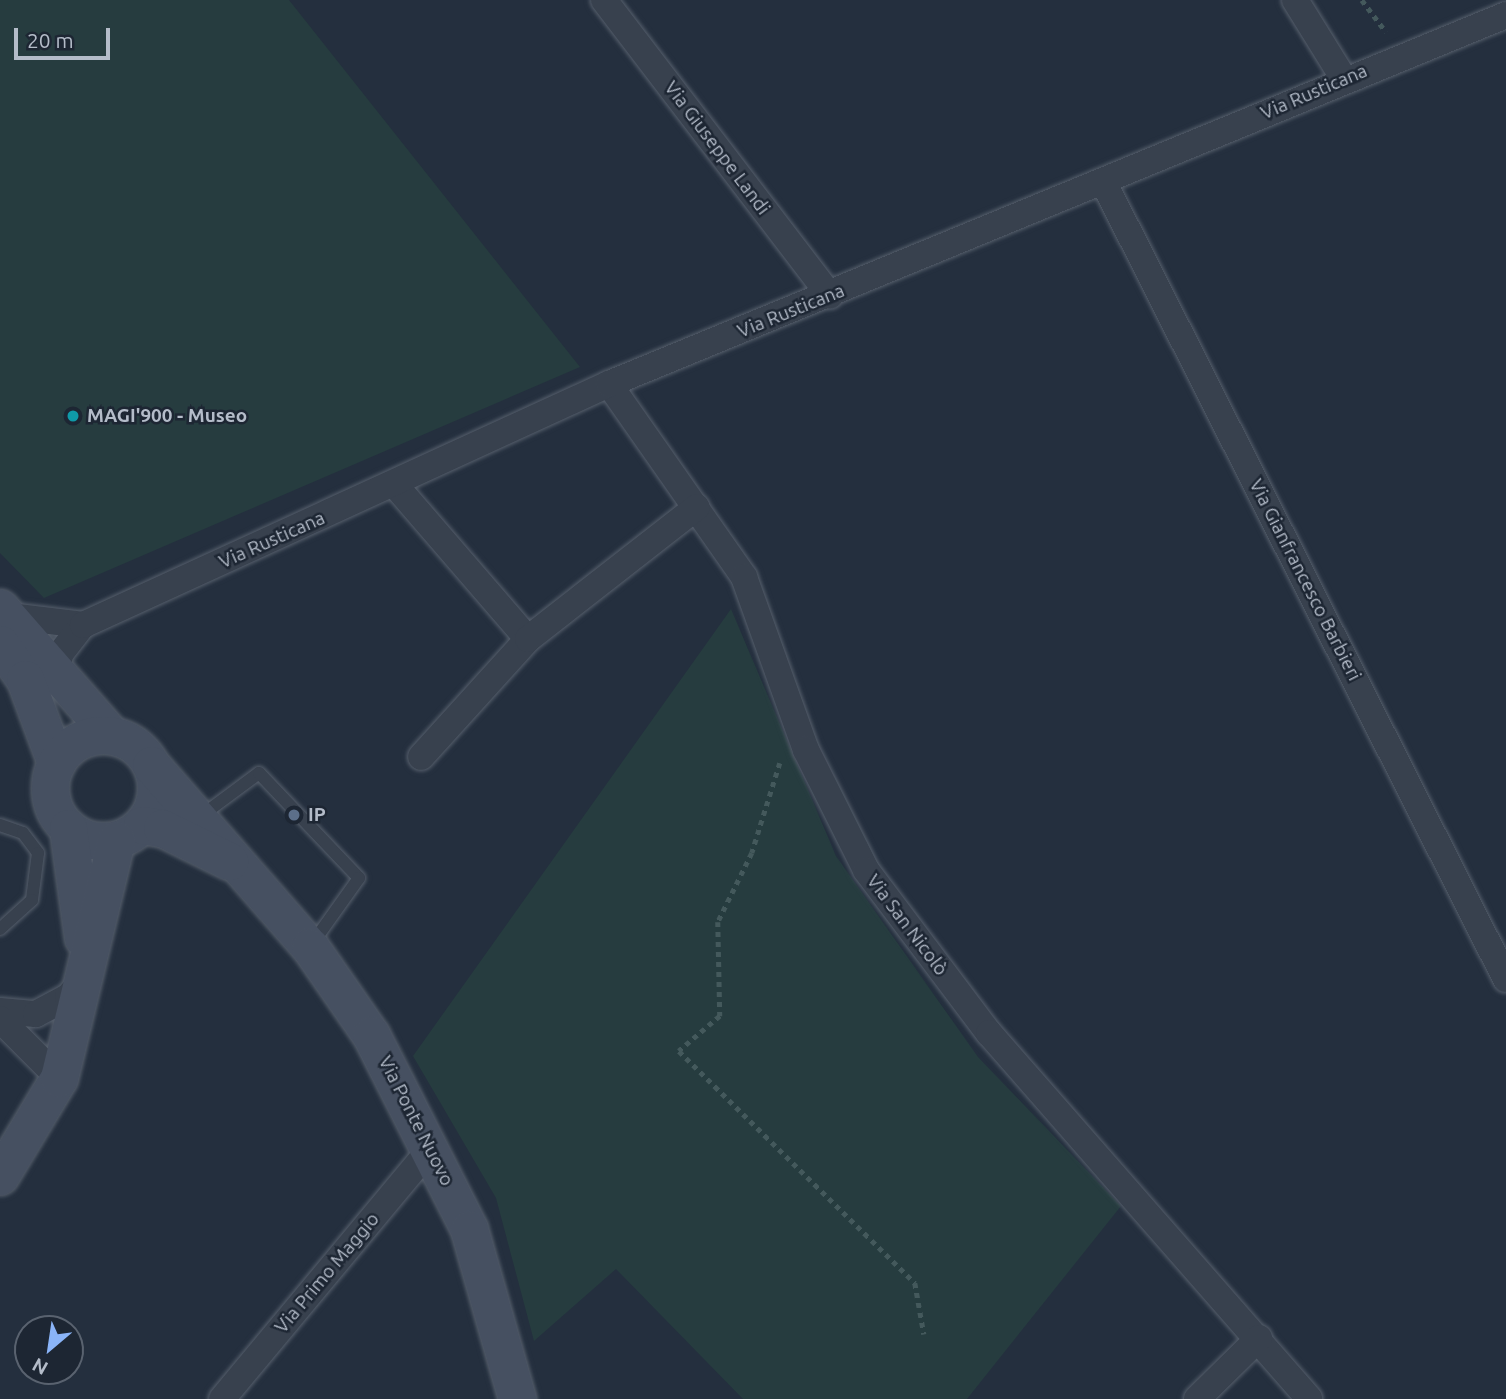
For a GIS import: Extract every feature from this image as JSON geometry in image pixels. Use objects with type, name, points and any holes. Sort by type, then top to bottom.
[{"type":"main road","points":[[3,623],[57,675],[111,735]]},
{"type":"main road","points":[[3,623],[56,763]]},
{"type":"main road","points":[[0,1177],[59,1078],[82,968],[129,833],[156,796],[152,765],[128,740],[111,735],[79,740],[56,763],[50,790],[68,828],[82,968]]},
{"type":"main road","name":"Via Ponte Nuovo","points":[[152,765],[251,874],[310,947],[371,1035],[432,1147],[478,1254],[517,1399]]},
{"type":"main road","points":[[68,828],[99,842],[129,833]]},
{"type":"main road","name":"Via Ponte Nuovo","points":[[129,833],[197,842],[251,874]]},
{"type":"street","name":"Via Giuseppe Landi","points":[[604,0],[830,296]]},
{"type":"street","points":[[1295,0],[1344,79]]},
{"type":"street","name":"Via Rusticana","points":[[57,675],[60,653],[83,625],[395,485],[609,384],[830,296],[1344,79],[1506,15]]},
{"type":"street","name":"Via Gianfrancesco Barbieri","points":[[1103,181],[1506,979]]},
{"type":"street","name":"Via San Nicolò","points":[[609,384],[744,577],[795,716],[866,870],[917,939],[1063,1120],[1259,1338],[1309,1399]]},
{"type":"street","points":[[395,485],[528,639]]},
{"type":"street","points":[[421,757],[528,639],[697,507]]},
{"type":"street","points":[[3,623],[83,625]]},
{"type":"street","points":[[0,1011],[44,1011],[82,968]]},
{"type":"street","points":[[0,1019],[59,1078]]},
{"type":"street","name":"Via Primo Maggio","points":[[222,1399],[432,1147]]},
{"type":"street","points":[[1197,1399],[1259,1338]]},
{"type":"lane","points":[[201,816],[260,773],[359,878],[310,947]]},
{"type":"lane","points":[[0,825],[23,833],[38,853],[32,901],[0,929]]},
{"type":"path","points":[[1362,0],[1403,56]]},
{"type":"path","points":[[795,716],[752,853],[719,922],[720,1016],[679,1051],[915,1283],[924,1334]]},
{"type":"green space","points":[[0,0],[289,0],[580,367],[44,598],[0,553]]},
{"type":"green space","points":[[731,609],[836,856],[978,1057],[1121,1206],[967,1399],[743,1399],[616,1269],[534,1341],[496,1198],[413,1056]]},
{"type":"place","name":"MAGI'900 - Museo","points":[[73,416]]},
{"type":"place","name":"IP","points":[[294,815]]}]
